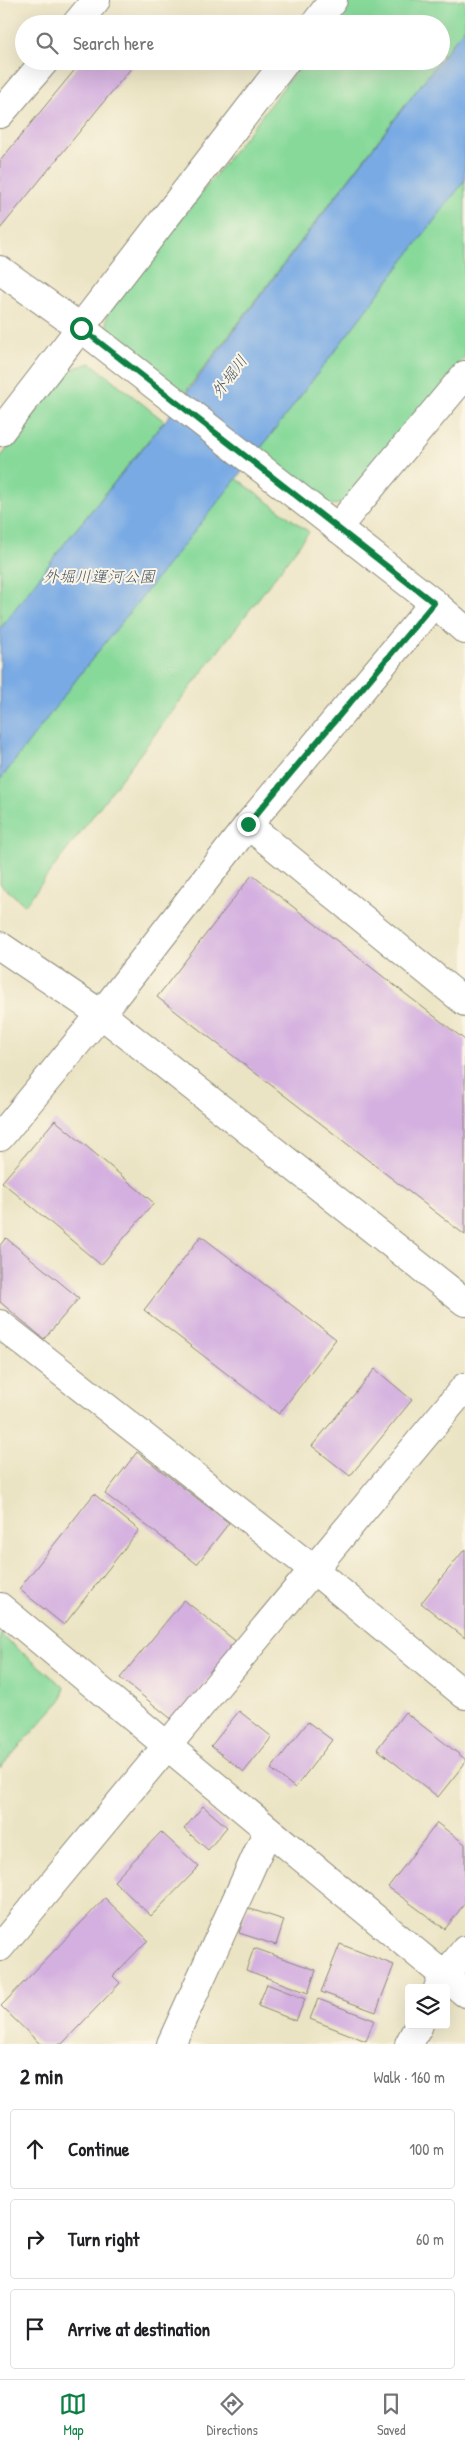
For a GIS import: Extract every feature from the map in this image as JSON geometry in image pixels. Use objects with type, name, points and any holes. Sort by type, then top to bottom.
[{"type":"street","points":[[84,15],[96,0]]},
{"type":"street","points":[[322,15],[333,0]]},
{"type":"street","points":[[0,114],[37,70]]},
{"type":"street","points":[[0,432],[279,70]]},
{"type":"street","points":[[0,270],[81,328],[434,603],[465,630]]},
{"type":"street","points":[[336,528],[465,375]]},
{"type":"street","points":[[0,1137],[101,1014],[248,824],[434,603]]},
{"type":"street","points":[[248,824],[465,1002]]},
{"type":"street","points":[[0,946],[101,1014],[465,1302]]},
{"type":"street","points":[[0,1324],[314,1570],[465,1695]]},
{"type":"street","points":[[0,1947],[465,1387]]},
{"type":"street","points":[[0,1607],[268,1830],[448,1984]]},
{"type":"street","points":[[171,2044],[268,1830]]},
{"type":"street","points":[[449,1984],[465,1950]]},
{"type":"street","points":[[409,2044],[417,2029]]},
{"type":"green space","points":[[352,0],[465,0],[465,27],[450,46],[450,15],[340,15]]},
{"type":"green space","points":[[297,70],[432,70],[183,395],[106,340],[107,314]]},
{"type":"green space","points":[[465,180],[465,357],[348,504],[325,505],[257,453]]},
{"type":"green space","points":[[91,363],[164,421],[65,543],[0,629],[0,458],[68,370]]},
{"type":"green space","points":[[236,478],[309,532],[25,905],[0,884],[0,780],[85,668]]},
{"type":"green space","points":[[0,1634],[64,1687],[62,1699],[0,1768]]},
{"type":"water","name":"外堀川運河公園","points":[[465,27],[465,180],[257,453],[85,668],[0,780],[0,629],[65,543],[165,421],[432,70],[450,70],[450,47]]},
{"type":"building","points":[[75,70],[130,70],[0,229],[0,161]]},
{"type":"building","points":[[252,875],[465,1040],[465,1235],[157,997]]},
{"type":"building","points":[[55,1120],[154,1203],[101,1265],[2,1182]]},
{"type":"building","points":[[201,1236],[336,1339],[279,1414],[144,1310]]},
{"type":"building","points":[[6,1238],[79,1298],[44,1339],[0,1302],[0,1245]]},
{"type":"building","points":[[375,1369],[412,1400],[350,1476],[312,1446]]},
{"type":"building","points":[[137,1452],[229,1523],[197,1564],[105,1494]]},
{"type":"building","points":[[94,1494],[139,1530],[64,1625],[19,1589]]},
{"type":"building","points":[[465,1549],[465,1638],[421,1603]]},
{"type":"building","points":[[184,1600],[238,1643],[174,1721],[120,1678]]},
{"type":"building","points":[[239,1711],[272,1737],[244,1772],[211,1746]]},
{"type":"building","points":[[405,1712],[465,1759],[465,1763],[438,1797],[377,1749]]},
{"type":"building","points":[[308,1722],[332,1740],[295,1788],[271,1769]]},
{"type":"building","points":[[203,1806],[227,1827],[208,1850],[184,1829]]},
{"type":"building","points":[[437,1823],[465,1844],[465,1903],[445,1929],[388,1887]]},
{"type":"building","points":[[161,1832],[199,1867],[151,1916],[114,1881]]},
{"type":"building","points":[[105,1898],[148,1940],[113,1976],[120,1983],[62,2044],[40,2044],[1,2006]]},
{"type":"building","points":[[247,1908],[284,1920],[276,1945],[239,1933]]},
{"type":"building","points":[[340,1944],[394,1965],[376,2012],[321,1992]]},
{"type":"building","points":[[254,1948],[316,1970],[308,1993],[246,1970]]},
{"type":"building","points":[[267,1984],[305,1999],[296,2021],[258,2006]]},
{"type":"building","points":[[318,1999],[374,2020],[366,2041],[310,2019]]},
{"type":"route","points":[[81,328],[434,603],[248,824]]},
{"type":"water label","name":"外堀川","points":[[229,376]]}]
